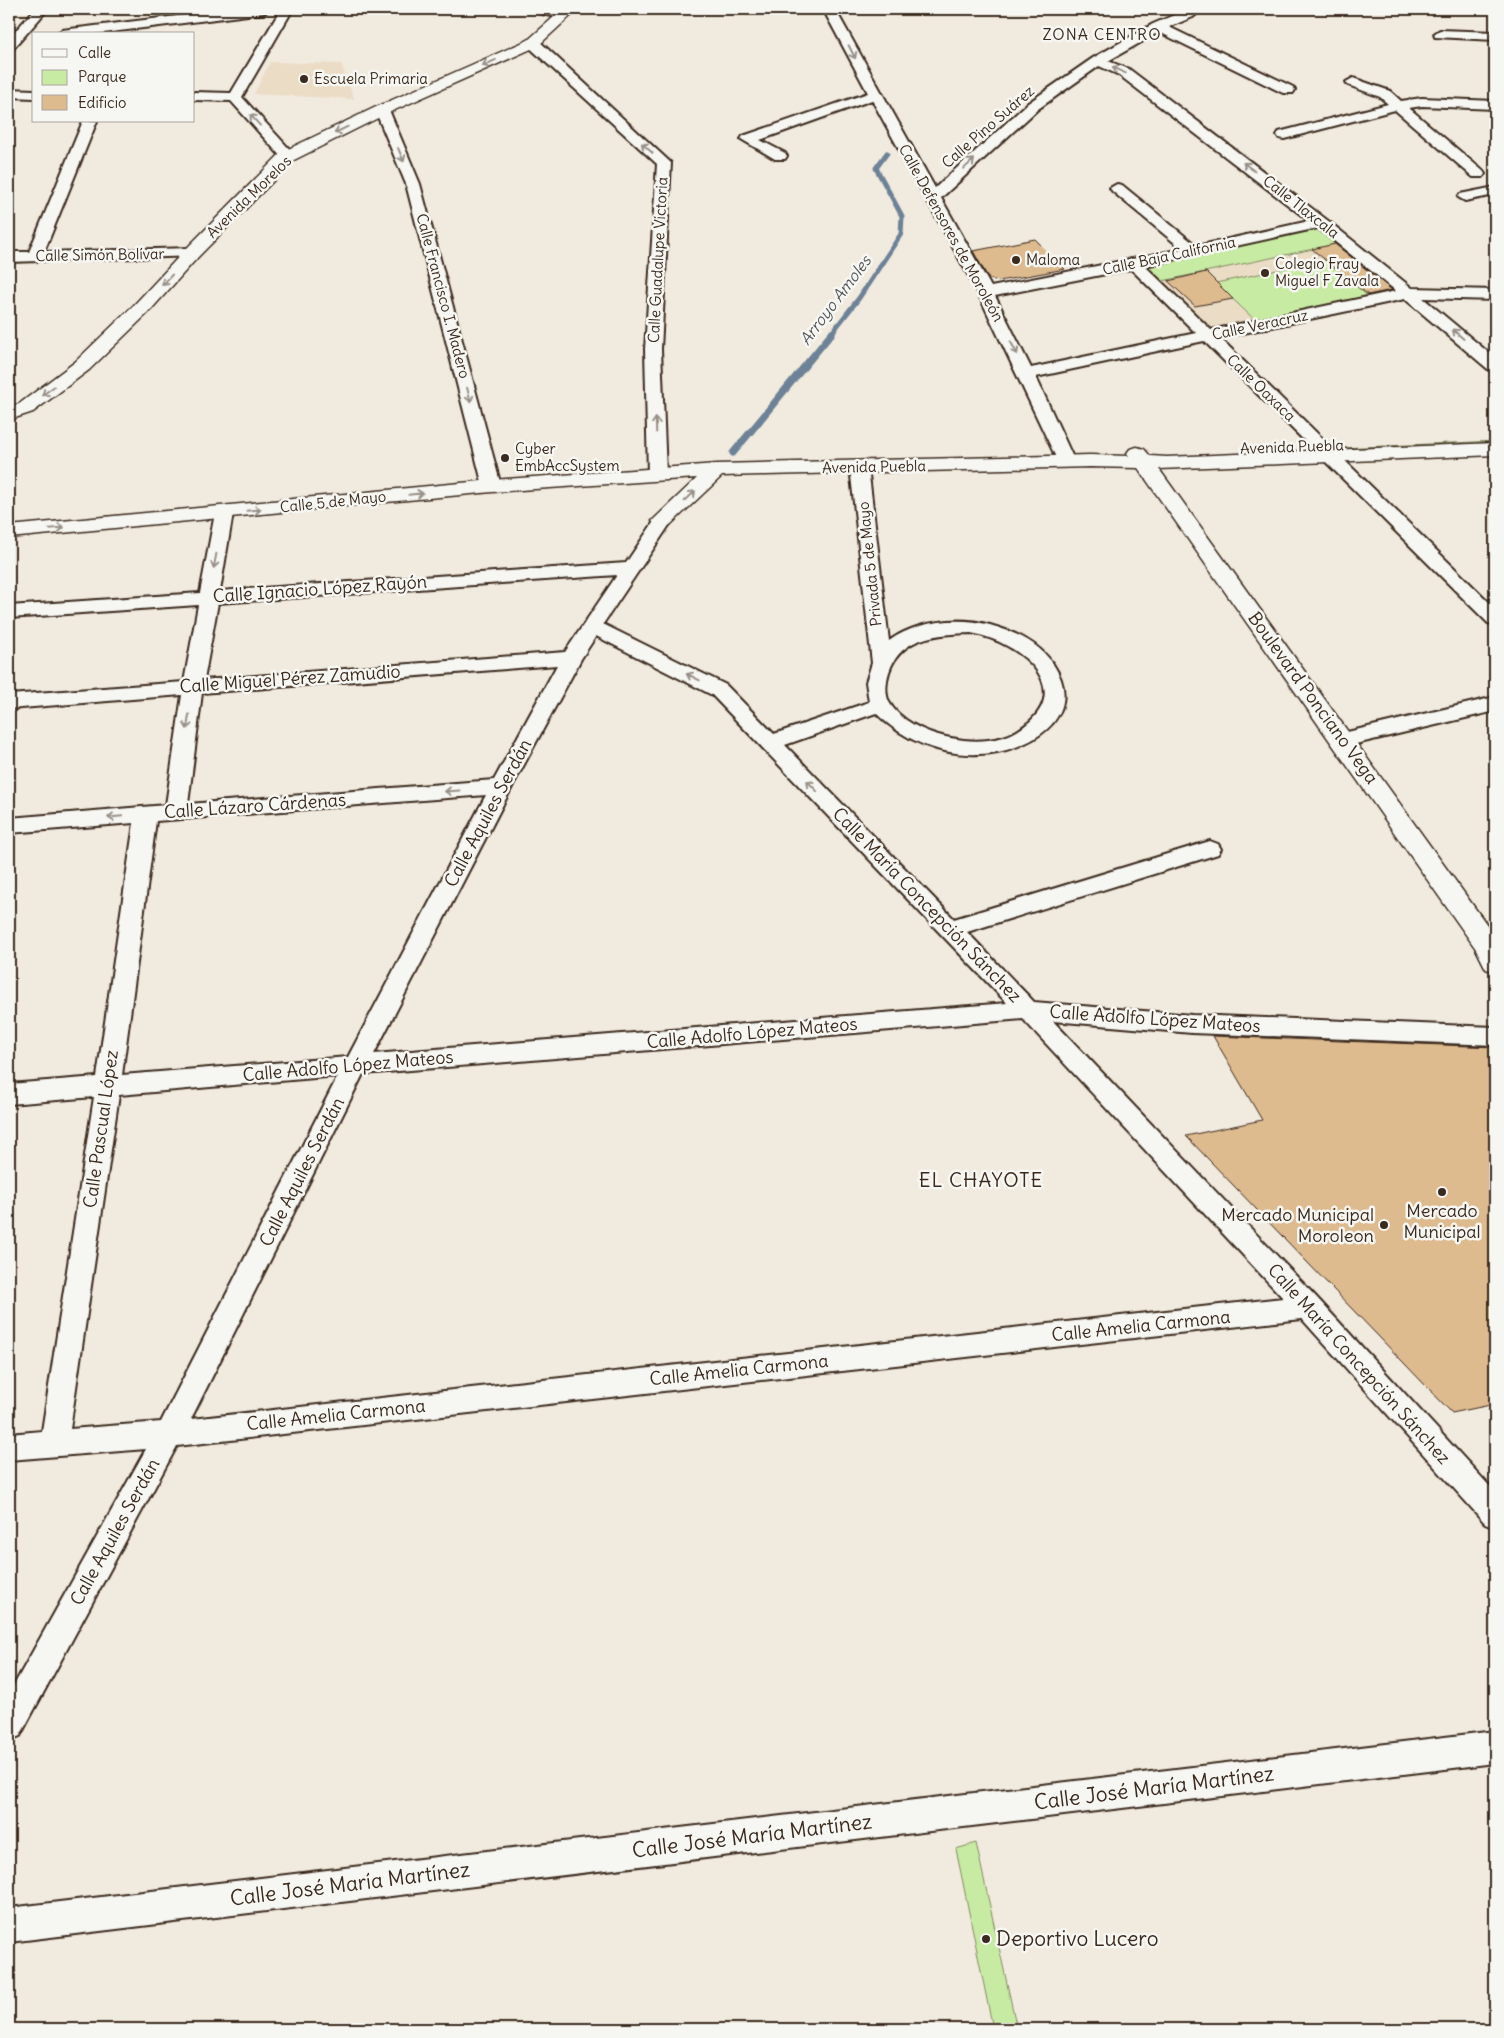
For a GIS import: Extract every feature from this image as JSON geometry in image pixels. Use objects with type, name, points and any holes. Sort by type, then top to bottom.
[{"type":"street","points":[[10,41],[42,9]]},
{"type":"street","points":[[78,32],[264,9]]},
{"type":"street","points":[[235,97],[287,9]]},
{"type":"street","points":[[540,9],[569,11]]},
{"type":"street","name":"Calle Defensores de Moroleón","points":[[830,9],[874,95],[934,197],[986,292],[1066,462]]},
{"type":"street","name":"Calle Pino Suárez","points":[[934,197],[1033,106],[1098,61],[1196,9]]},
{"type":"street","name":"Avenida Morelos","points":[[9,426],[18,411],[82,366],[140,310],[192,253],[288,156],[382,110],[533,43],[569,11]]},
{"type":"street","points":[[1158,28],[1288,90]]},
{"type":"street","points":[[1440,34],[1495,36]]},
{"type":"street","points":[[10,41],[32,37]]},
{"type":"street","name":"Calle Guadalupe Victoria","points":[[533,43],[664,163],[653,349],[658,474]]},
{"type":"street","name":"Calle Tlaxcala","points":[[1098,61],[1124,72],[1322,223],[1410,293],[1495,366]]},
{"type":"street","points":[[1353,82],[1385,94],[1478,174]]},
{"type":"street","points":[[9,93],[32,94]]},
{"type":"street","points":[[780,156],[748,139],[874,95]]},
{"type":"street","points":[[195,96],[235,97],[288,156]]},
{"type":"street","points":[[1284,135],[1399,105],[1422,102],[1495,105]]},
{"type":"street","name":"Calle Francisco I. Madero","points":[[382,110],[413,184],[492,486]]},
{"type":"street","points":[[35,256],[90,122]]},
{"type":"street","points":[[1117,188],[1194,250]]},
{"type":"street","points":[[1465,197],[1495,191]]},
{"type":"street","name":"Calle Baja California","points":[[986,292],[1134,264],[1322,223]]},
{"type":"street","name":"Calle Simón Bolívar","points":[[9,257],[192,253]]},
{"type":"street","name":"Calle Oaxaca","points":[[1134,264],[1327,451],[1495,619]]},
{"type":"street","name":"Calle Veracruz","points":[[1026,374],[1410,293],[1495,296]]},
{"type":"street","name":"Avenida Puebla","points":[[1327,451],[1495,439]]},
{"type":"street","name":"Avenida Puebla","points":[[658,474],[717,470],[1066,462],[1327,451],[1495,449]]},
{"type":"street","name":"Boulevard Ponciano Vega","points":[[1140,458],[1343,740],[1492,953]]},
{"type":"street","name":"Privada 5 de Mayo","points":[[860,467],[881,662],[876,680],[880,705],[896,723],[932,741],[958,747],[991,747],[1021,738],[1043,722],[1052,707],[1054,687],[1047,668],[1034,652],[1012,638],[971,627],[935,628],[913,634],[895,645],[881,662]]},
{"type":"street","name":"Calle Aquiles Serdán","points":[[9,1725],[169,1434],[356,1065],[500,787],[571,658],[663,522],[717,470]]},
{"type":"street","points":[[658,474],[663,522]]},
{"type":"street","name":"Calle 5 de Mayo","points":[[9,532],[224,514],[492,486],[658,474]]},
{"type":"street","points":[[176,812],[193,686],[224,514]]},
{"type":"street","name":"Calle Ignacio López Rayón","points":[[9,612],[631,568]]},
{"type":"street","name":"Calle María Concepción Sánchez","points":[[591,626],[719,690],[1028,1010],[1308,1307],[1495,1514]]},
{"type":"street","name":"Calle Miguel Pérez Zamudio","points":[[9,702],[193,686],[571,658]]},
{"type":"street","points":[[1343,740],[1495,704]]},
{"type":"street","points":[[770,742],[880,705]]},
{"type":"street","name":"Calle Lázaro Cárdenas","points":[[9,825],[500,787]]},
{"type":"street","name":"Calle Pascual López","points":[[54,1442],[108,1087],[146,814]]},
{"type":"street","points":[[950,929],[1210,849]]},
{"type":"street","name":"Calle Adolfo López Mateos","points":[[9,1094],[1028,1010],[1192,1024],[1495,1036]]},
{"type":"street","name":"Calle Amelia Carmona","points":[[9,1447],[169,1434],[1308,1307]]},
{"type":"street","name":"Calle José María Martínez","points":[[9,1925],[1495,1747]]},
{"type":"shaded area","name":"Escuela Primaria","points":[[270,62],[341,64],[354,99],[254,94]]},
{"type":"shaded area","name":"Colegio Fray Miguel F Zavala","points":[[1322,223],[1410,293],[1207,336],[1134,264]]},
{"type":"green space","points":[[1322,223],[1346,242],[1153,283],[1134,264]]},
{"type":"green space","points":[[1325,260],[1374,301],[1260,325],[1216,283]]},
{"type":"green space","points":[[1495,441],[1495,445],[1346,452],[1341,448]]},
{"type":"green space","name":"Deportivo Lucero","points":[[976,1843],[1017,2029],[993,2029],[956,1849]]},
{"type":"building","name":"Maloma","points":[[1035,239],[1065,269],[999,281],[989,279],[973,251]]},
{"type":"building","points":[[1335,244],[1392,290],[1368,295],[1312,249]]},
{"type":"building","points":[[1206,272],[1233,299],[1195,306],[1168,281]]},
{"type":"building","name":"Mercado Municipal Moroleon","points":[[1213,1036],[1495,1047],[1495,1404],[1452,1413],[1186,1136],[1262,1120]]},
{"type":"waterway","name":"Arroyo Amoles","points":[[831,334],[859,298],[901,234],[902,216],[876,168],[887,153]]},
{"type":"waterway","name":"Arroyo Amoles","points":[[733,453],[832,333]]},
{"type":"place","name":"Escuela Primaria","points":[[304,79]]},
{"type":"place","name":"Maloma","points":[[1016,260]]},
{"type":"place","name":"Colegio Fray Miguel F Zavala","points":[[1265,273]]},
{"type":"place","name":"Cyber EmbAccSystem","points":[[505,458]]},
{"type":"place","name":"Mercado Municipal","points":[[1442,1192]]},
{"type":"place","name":"Mercado Municipal Moroleon","points":[[1384,1225]]},
{"type":"place","name":"Deportivo Lucero","points":[[986,1939]]},
{"type":"district","name":"ZONA CENTRO","points":[[1102,34]]},
{"type":"district","name":"EL CHAYOTE","points":[[981,1180]]}]
